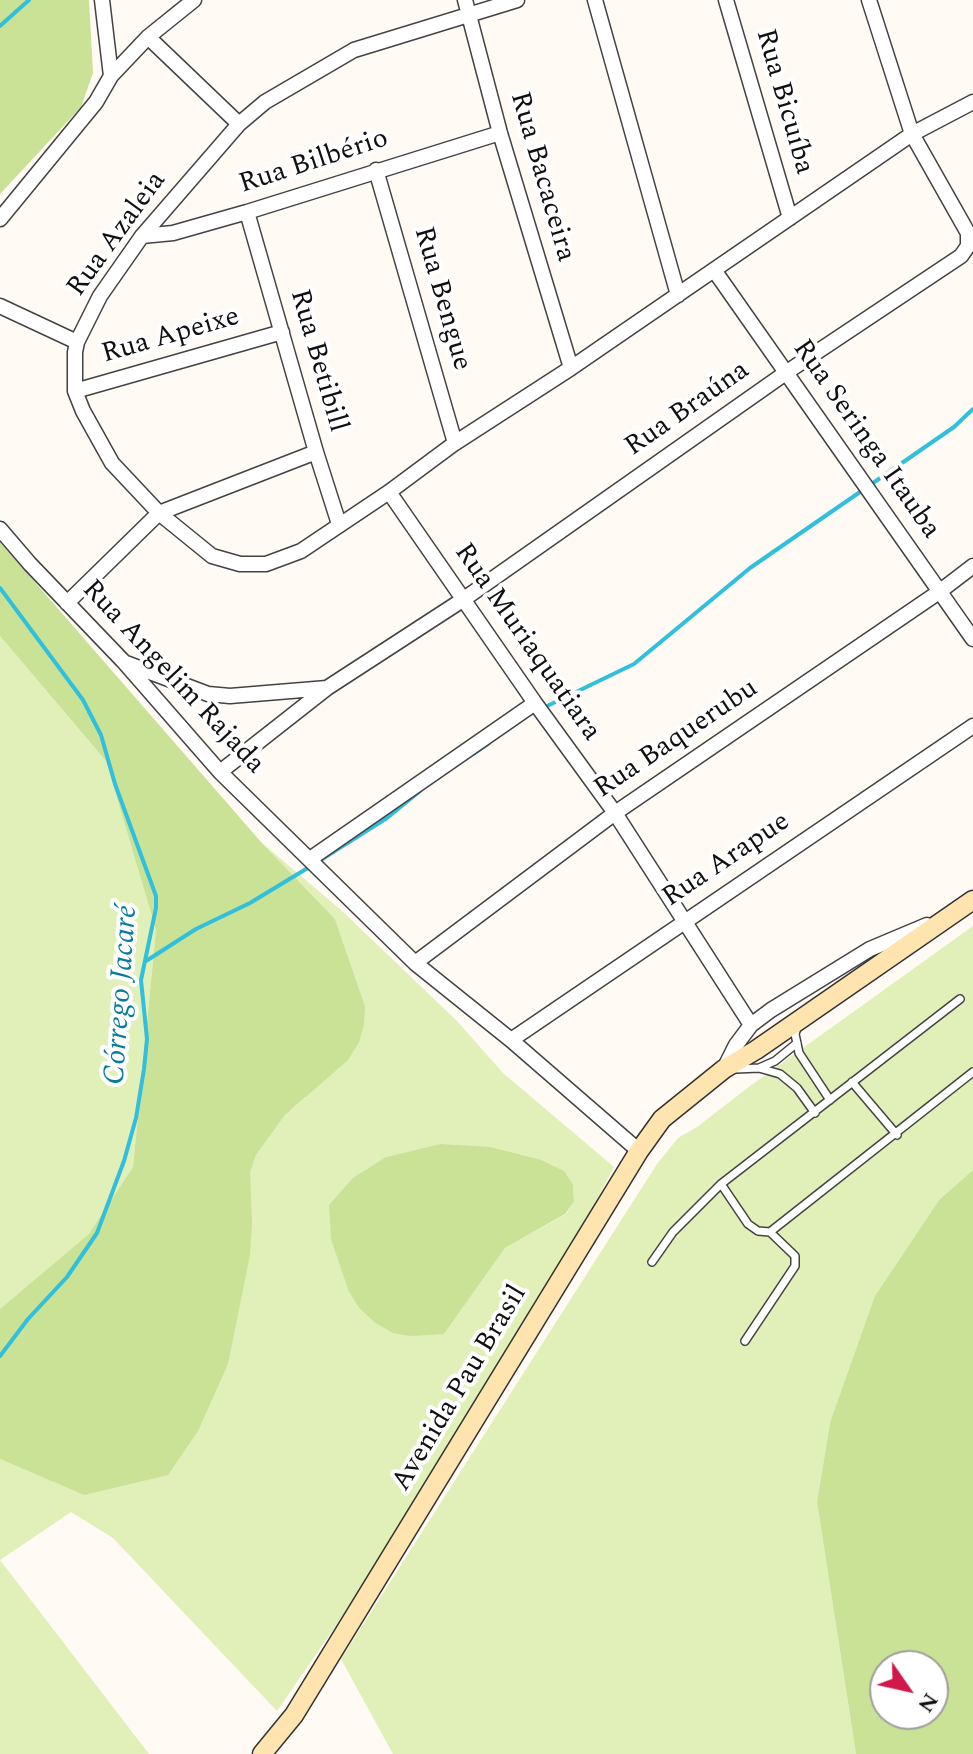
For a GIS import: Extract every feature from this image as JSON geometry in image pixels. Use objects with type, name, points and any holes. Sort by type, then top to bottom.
[{"type":"main road","name":"Avenida Pau Brasil","points":[[262,1754],[294,1715],[639,1151],[662,1119],[724,1069],[973,900]]},
{"type":"street","points":[[102,0],[111,76]]},
{"type":"street","points":[[0,219],[96,102],[111,76],[148,37],[194,0]]},
{"type":"street","name":"Rua Azaleia","points":[[517,0],[467,7],[354,50],[265,102],[239,124],[142,236],[100,296],[77,342],[75,391],[112,463],[159,513],[212,556],[240,564],[266,564],[301,551],[912,134]]},
{"type":"street","points":[[595,0],[678,295]]},
{"type":"street","name":"Rua Bicuíba","points":[[726,0],[790,218]]},
{"type":"street","name":"Rua Braúna","points":[[220,772],[327,688],[464,599],[787,372],[961,256],[968,246],[968,233],[912,134],[869,0]]},
{"type":"street","name":"Rua Bacaceira","points":[[467,7],[500,133],[571,368]]},
{"type":"street","points":[[148,37],[239,124]]},
{"type":"street","points":[[912,134],[973,102]]},
{"type":"street","name":"Rua Bilbério","points":[[142,236],[173,233],[247,212],[500,133]]},
{"type":"street","name":"Rua Bengue","points":[[376,170],[455,443]]},
{"type":"street","name":"Rua Betibill","points":[[247,212],[339,524]]},
{"type":"street","name":"Rua Seringa Itauba","points":[[714,270],[973,639]]},
{"type":"street","points":[[0,306],[77,342]]},
{"type":"street","name":"Rua Apeixe","points":[[75,391],[282,332]]},
{"type":"street","points":[[67,603],[159,513],[316,452]]},
{"type":"street","name":"Rua Muriaquatiara","points":[[389,492],[615,813],[751,1025]]},
{"type":"street","name":"Rua Angelim Rajada","points":[[0,529],[123,661],[220,772],[415,963]]},
{"type":"street","name":"Rua Baquerubu","points":[[415,963],[615,813],[973,566]]},
{"type":"street","points":[[123,661],[208,694],[230,696],[327,688]]},
{"type":"street","points":[[314,863],[539,709]]},
{"type":"street","name":"Rua Arapue","points":[[511,1040],[973,726]]},
{"type":"street","name":"Avenida Pau Brasil","points":[[724,1069],[751,1025],[797,993],[870,949],[945,918]]},
{"type":"street","points":[[415,963],[511,1040],[639,1151]]},
{"type":"lane","points":[[652,1262],[673,1232],[721,1184],[960,999]]},
{"type":"lane","points":[[801,1018],[795,1034],[799,1053],[830,1100]]},
{"type":"lane","points":[[759,1068],[775,1061],[797,1043]]},
{"type":"lane","points":[[724,1069],[759,1068],[780,1074],[797,1088],[815,1113]]},
{"type":"lane","points":[[770,1232],[897,1135],[973,1072]]},
{"type":"lane","points":[[852,1082],[897,1135]]},
{"type":"lane","points":[[721,1184],[748,1224],[758,1231],[770,1232],[795,1256],[795,1266],[745,1341]]},
{"type":"green space","points":[[0,0],[89,0],[93,73],[81,107],[0,194]]},
{"type":"green space","points":[[0,542],[261,842],[335,919],[365,1006],[359,1042],[348,1060],[285,1115],[256,1155],[250,1173],[250,1255],[228,1364],[198,1431],[168,1475],[84,1495],[0,1459],[0,1309],[89,1234],[133,1167],[156,930],[106,761],[0,636]]},
{"type":"green space","points":[[0,636],[106,761],[156,930],[133,1167],[90,1234],[0,1309]]},
{"type":"green space","points":[[261,842],[342,911],[457,1021],[503,1073],[614,1167],[563,1264],[361,1589],[277,1711],[113,1538],[71,1512],[0,1560],[0,1459],[84,1495],[215,1389],[228,1364],[250,1198],[250,1173],[256,1155],[285,1115],[305,1098],[365,1006],[335,919]],"holes":[[[440,1144],[573,1185],[574,1202],[566,1214],[505,1248],[444,1334],[374,1322],[359,1308],[349,1292],[386,1157]]]},
{"type":"green space","points":[[973,926],[973,1170],[940,1199],[830,1423],[817,1502],[856,1754],[393,1754],[341,1659],[657,1164],[678,1138]]},
{"type":"green space","points":[[440,1144],[490,1147],[541,1160],[564,1171],[573,1185],[574,1202],[565,1214],[505,1248],[444,1334],[410,1336],[393,1333],[374,1322],[359,1308],[349,1292],[331,1239],[329,1205],[353,1178],[386,1157]]},
{"type":"green space","points":[[973,1170],[973,1754],[856,1754],[817,1502],[830,1423],[875,1296],[940,1199]]},
{"type":"green space","points":[[0,1560],[149,1754],[0,1754]]},
{"type":"waterway","name":"Córrego Jacaré","points":[[0,26],[29,0]]},
{"type":"waterway","points":[[543,708],[634,664],[750,568],[954,427],[973,409]]},
{"type":"waterway","name":"Córrego Jacaré","points":[[0,588],[83,700],[101,735],[115,784],[156,896],[141,980],[147,1039],[144,1069],[136,1118],[124,1161],[97,1233],[67,1277],[28,1319],[0,1356]]},
{"type":"waterway","points":[[473,754],[489,743]]},
{"type":"waterway","points":[[319,861],[387,818],[420,791]]},
{"type":"waterway","points":[[146,961],[196,929],[250,903],[311,866]]}]
